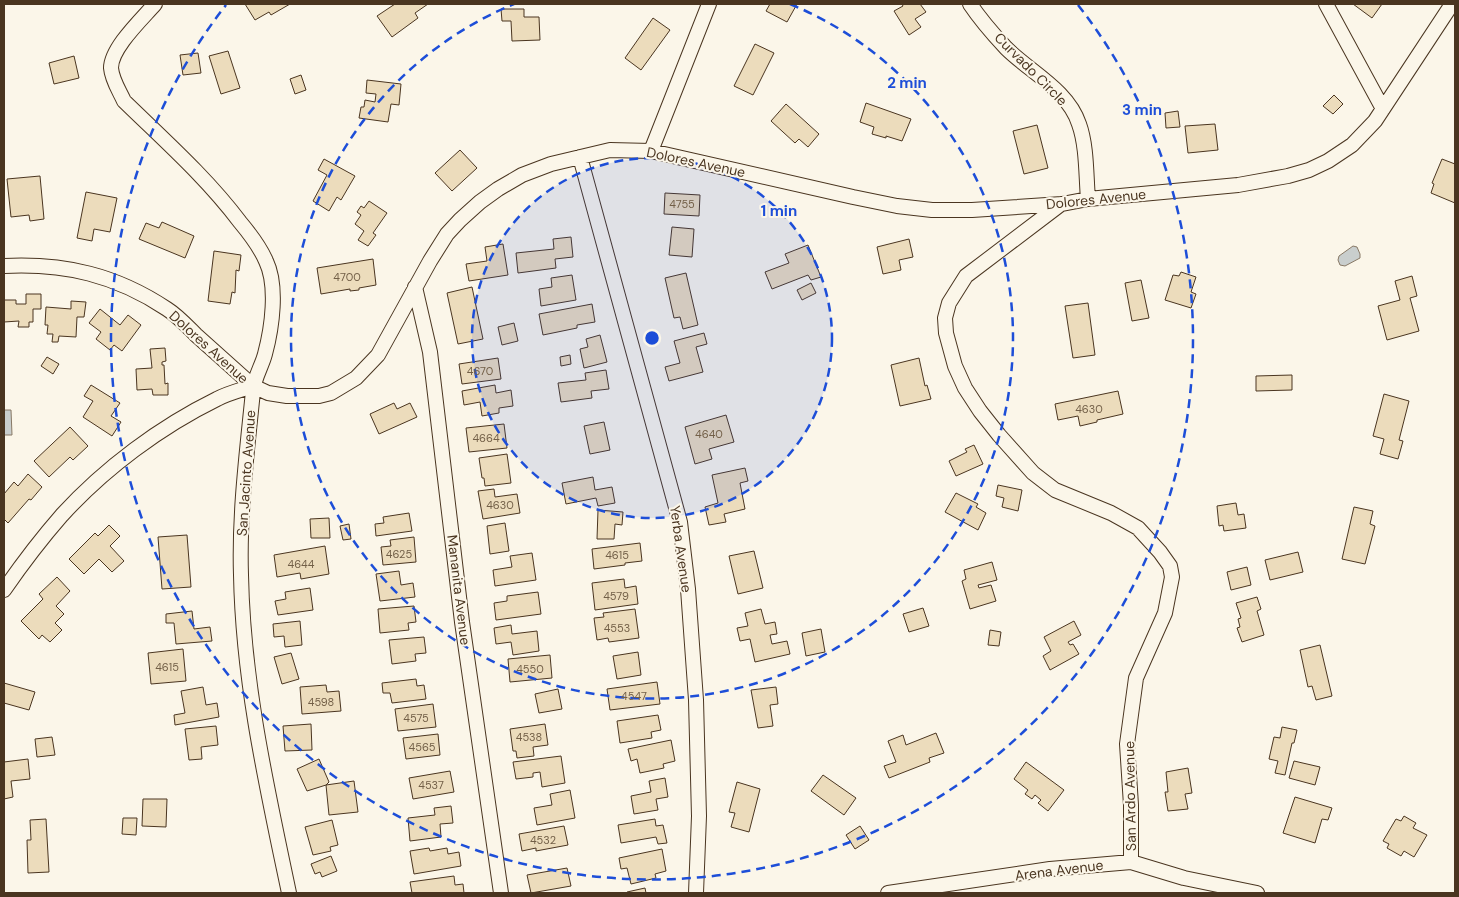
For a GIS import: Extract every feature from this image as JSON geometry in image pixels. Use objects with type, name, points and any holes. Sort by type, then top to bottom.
[{"type":"street","name":"San Jacinto Avenue","points":[[155,4],[113,56],[111,68],[114,82],[124,100],[222,197],[253,238],[267,261],[272,281],[271,318],[265,354],[253,386],[242,492],[241,575],[246,662],[265,781],[289,893]]},
{"type":"street","points":[[651,151],[709,4]]},
{"type":"street","name":"Curvado Circle","points":[[970,4],[1007,48],[1060,94],[1070,108],[1079,123],[1083,140],[1088,200]]},
{"type":"street","points":[[1326,4],[1383,109]]},
{"type":"street","name":"Dolores Avenue","points":[[4,266],[58,267],[95,275],[131,288],[169,310],[253,386],[268,393],[287,396],[319,396],[331,393],[346,385],[356,378],[378,355],[415,287],[447,234],[460,220],[480,202],[522,175],[551,164],[610,150],[651,151],[897,206],[932,210],[972,210],[1062,204],[1238,185],[1288,176],[1309,170],[1328,161],[1352,145],[1375,121],[1452,4]]},
{"type":"street","name":"Yerba Avenue","points":[[580,157],[680,522],[688,589],[696,700],[699,816],[696,893]]},
{"type":"street","name":"San Ardo Avenue","points":[[1062,204],[966,276],[949,303],[945,318],[946,333],[955,366],[965,388],[985,417],[1034,473],[1055,490],[1111,513],[1138,528],[1170,566],[1172,577],[1165,614],[1136,678],[1127,744],[1131,806],[1131,862]]},
{"type":"street","name":"Mananita Avenue","points":[[415,287],[430,352],[462,622],[501,893]]},
{"type":"street","points":[[4,590],[50,529],[98,480],[176,422],[218,398],[253,386]]},
{"type":"street","name":"Arena Avenue","points":[[888,893],[1050,869],[1131,862],[1184,878],[1257,893]]},
{"type":"shaded area","points":[[1353,246],[1357,247],[1360,258],[1345,266],[1340,265],[1339,256]]},
{"type":"shaded area","points":[[4,410],[11,410],[12,435],[4,435]]},
{"type":"building","points":[[245,4],[290,4],[271,15],[269,12],[255,20]]},
{"type":"building","points":[[395,4],[428,4],[415,13],[418,18],[392,37],[377,16]]},
{"type":"building","points":[[770,4],[797,4],[787,22],[766,11]]},
{"type":"building","points":[[902,4],[920,4],[926,12],[915,19],[921,27],[909,35],[894,11],[903,6]]},
{"type":"building","points":[[1353,4],[1382,4],[1372,18]]},
{"type":"building","points":[[501,9],[524,9],[524,17],[539,17],[540,40],[512,41],[511,21],[502,21]]},
{"type":"building","points":[[653,18],[670,30],[641,70],[625,58]]},
{"type":"building","points":[[755,44],[774,53],[753,95],[734,86]]},
{"type":"building","points":[[228,51],[240,88],[221,94],[209,56]]},
{"type":"building","points":[[198,53],[201,73],[183,75],[180,55]]},
{"type":"building","points":[[74,56],[79,78],[54,84],[49,63]]},
{"type":"building","points":[[301,75],[306,90],[295,94],[290,79]]},
{"type":"building","points":[[367,80],[401,84],[399,105],[391,104],[388,122],[359,118],[361,107],[364,107],[365,100],[375,102],[376,94],[366,93]]},
{"type":"building","points":[[1334,95],[1343,104],[1333,114],[1323,106]]},
{"type":"building","points":[[866,103],[911,119],[902,141],[872,134],[874,127],[860,122]]},
{"type":"building","points":[[786,104],[819,134],[808,147],[799,139],[795,143],[771,121]]},
{"type":"building","points":[[1178,111],[1180,127],[1166,128],[1165,113]]},
{"type":"building","points":[[1215,124],[1218,150],[1188,153],[1185,126]]},
{"type":"building","points":[[1037,125],[1048,168],[1024,174],[1013,131]]},
{"type":"building","points":[[460,150],[477,168],[452,191],[435,173]]},
{"type":"building","points":[[324,159],[355,176],[341,200],[337,197],[329,211],[313,201],[327,175],[318,170]]},
{"type":"building","points":[[1442,159],[1455,164],[1455,203],[1431,193],[1434,184],[1432,183]]},
{"type":"building","points":[[40,176],[44,219],[30,221],[29,215],[11,217],[7,179]]},
{"type":"building","points":[[86,192],[117,198],[110,232],[94,229],[92,241],[77,238]]},
{"type":"building","points":[[665,193],[700,195],[699,216],[664,214]]},
{"type":"building","points":[[369,201],[387,213],[373,233],[376,235],[368,246],[358,240],[364,231],[355,224],[361,215],[357,212],[361,206],[364,208]]},
{"type":"building","points":[[162,222],[194,236],[185,258],[139,239],[146,223],[159,228]]},
{"type":"building","points":[[672,227],[694,229],[692,257],[669,255]]},
{"type":"building","points":[[571,237],[573,257],[555,259],[556,268],[518,273],[516,253],[554,249],[553,239]]},
{"type":"building","points":[[909,239],[913,257],[899,260],[901,270],[883,274],[877,247]]},
{"type":"building","points":[[503,244],[508,275],[469,281],[466,264],[487,261],[485,247]]},
{"type":"building","points":[[808,245],[821,277],[811,280],[808,275],[772,289],[765,272],[789,263],[785,254]]},
{"type":"building","points":[[214,251],[241,255],[239,271],[236,270],[235,293],[232,292],[230,304],[208,301]]},
{"type":"building","points":[[373,259],[376,285],[359,288],[359,290],[350,291],[350,289],[321,294],[317,268]]},
{"type":"building","points":[[1181,272],[1196,277],[1191,292],[1196,294],[1191,308],[1165,300],[1173,275],[1179,276]]},
{"type":"building","points":[[686,273],[698,325],[683,329],[680,317],[674,318],[665,278]]},
{"type":"building","points":[[572,275],[576,300],[541,306],[539,289],[552,287],[551,278]]},
{"type":"building","points":[[1412,276],[1417,296],[1410,298],[1419,331],[1387,340],[1378,306],[1400,300],[1395,281]]},
{"type":"building","points":[[1141,280],[1149,318],[1132,321],[1125,283]]},
{"type":"building","points":[[811,283],[816,293],[802,300],[797,290]]},
{"type":"building","points":[[472,287],[483,339],[458,344],[447,293]]},
{"type":"building","points":[[26,294],[41,294],[41,309],[33,309],[33,322],[29,322],[29,327],[18,327],[19,321],[4,322],[4,300],[16,300],[16,304],[26,304]]},
{"type":"building","points":[[71,301],[86,302],[84,317],[77,317],[76,337],[59,336],[58,342],[52,342],[53,334],[47,334],[48,325],[45,325],[46,307],[71,309]]},
{"type":"building","points":[[1088,303],[1095,355],[1073,358],[1065,306]]},
{"type":"building","points":[[592,304],[595,322],[543,335],[539,314]]},
{"type":"building","points":[[100,309],[120,325],[128,315],[141,325],[122,351],[114,345],[110,350],[96,339],[101,332],[89,323]]},
{"type":"building","points":[[514,323],[518,341],[502,345],[498,327]]},
{"type":"building","points":[[704,333],[707,344],[696,347],[703,372],[669,381],[665,367],[680,363],[674,341]]},
{"type":"building","points":[[600,335],[607,362],[584,368],[580,349],[588,347],[586,339]]},
{"type":"building","points":[[165,348],[166,361],[162,362],[162,365],[164,365],[165,384],[168,383],[168,395],[153,395],[152,389],[137,390],[136,369],[152,368],[150,349]]},
{"type":"building","points":[[570,355],[571,364],[561,366],[560,357]]},
{"type":"building","points":[[47,357],[59,364],[53,374],[41,366]]},
{"type":"building","points":[[498,358],[501,379],[462,384],[459,364]]},
{"type":"building","points":[[919,358],[925,386],[927,385],[931,399],[900,406],[891,365]]},
{"type":"building","points":[[606,370],[609,389],[591,391],[592,398],[561,402],[558,383],[586,380],[585,373]]},
{"type":"building","points":[[1292,375],[1292,390],[1256,391],[1256,376]]},
{"type":"building","points":[[91,385],[120,403],[111,416],[121,422],[112,436],[83,417],[93,401],[84,396]]},
{"type":"building","points":[[495,385],[496,393],[511,390],[513,406],[499,408],[499,413],[482,416],[480,402],[464,405],[462,391]]},
{"type":"building","points":[[1118,391],[1123,414],[1080,426],[1078,416],[1058,420],[1055,404]]},
{"type":"building","points":[[1384,394],[1409,401],[1399,440],[1403,441],[1398,459],[1380,454],[1384,439],[1373,436]]},
{"type":"building","points":[[394,403],[397,409],[410,403],[417,417],[379,434],[370,414]]},
{"type":"building","points":[[726,415],[734,442],[709,449],[712,459],[695,464],[685,427]]},
{"type":"building","points":[[604,422],[610,450],[590,454],[584,426]]},
{"type":"building","points":[[504,424],[507,448],[469,452],[466,428]]},
{"type":"building","points":[[70,427],[88,446],[73,460],[70,457],[49,477],[34,461]]},
{"type":"building","points":[[974,445],[983,464],[956,476],[949,461],[967,452],[965,449]]},
{"type":"building","points":[[507,454],[511,483],[485,486],[479,458]]},
{"type":"building","points":[[745,468],[748,481],[740,483],[745,509],[724,514],[726,522],[709,525],[705,507],[718,503],[712,475]]},
{"type":"building","points":[[28,474],[42,487],[8,523],[4,519],[4,494],[14,482],[18,486]]},
{"type":"building","points":[[593,477],[595,490],[612,487],[615,503],[598,506],[596,498],[566,504],[562,483]]},
{"type":"building","points":[[998,485],[1022,490],[1018,511],[1002,507],[1004,498],[996,496]]},
{"type":"building","points":[[494,489],[495,497],[517,494],[520,513],[483,519],[478,491]]},
{"type":"building","points":[[956,493],[978,504],[976,507],[986,513],[978,530],[945,512]]},
{"type":"building","points":[[1236,503],[1238,515],[1244,514],[1246,528],[1224,531],[1223,525],[1219,526],[1217,506]]},
{"type":"building","points":[[1354,507],[1373,511],[1370,524],[1375,526],[1365,564],[1342,559]]},
{"type":"building","points":[[598,510],[623,512],[622,525],[615,524],[614,539],[597,539]]},
{"type":"building","points":[[409,513],[412,531],[376,536],[375,524],[384,523],[383,517]]},
{"type":"building","points":[[329,518],[330,538],[311,538],[310,519]]},
{"type":"building","points":[[505,523],[509,551],[490,554],[487,526]]},
{"type":"building","points":[[349,524],[351,539],[343,540],[340,526]]},
{"type":"building","points":[[109,525],[120,536],[110,546],[124,561],[112,572],[99,559],[84,574],[69,559],[95,533],[98,536]]},
{"type":"building","points":[[187,535],[191,587],[162,589],[158,537]]},
{"type":"building","points":[[414,537],[416,562],[383,565],[381,547],[391,546],[390,540]]},
{"type":"building","points":[[640,543],[642,561],[594,569],[592,549]]},
{"type":"building","points":[[325,546],[329,574],[301,579],[300,573],[277,577],[274,555]]},
{"type":"building","points":[[754,551],[763,588],[738,594],[729,556]]},
{"type":"building","points":[[1298,552],[1303,572],[1270,580],[1265,560]]},
{"type":"building","points":[[532,553],[536,580],[495,586],[493,570],[512,567],[510,556]]},
{"type":"building","points":[[992,562],[997,580],[978,585],[979,588],[991,585],[996,601],[970,609],[962,581],[966,579],[964,570]]},
{"type":"building","points":[[1247,567],[1251,585],[1231,590],[1227,572]]},
{"type":"building","points":[[399,571],[401,585],[413,583],[415,597],[380,601],[376,574]]},
{"type":"building","points":[[57,577],[70,591],[56,606],[64,614],[55,623],[62,630],[50,642],[42,635],[39,639],[21,621],[43,599],[39,594]]},
{"type":"building","points":[[624,579],[625,588],[636,586],[638,604],[595,610],[592,583]]},
{"type":"building","points":[[310,588],[313,610],[278,615],[275,601],[286,599],[285,592]]},
{"type":"building","points":[[538,592],[541,614],[496,620],[494,603],[507,601],[507,596]]},
{"type":"building","points":[[1257,597],[1261,609],[1257,611],[1264,635],[1242,642],[1237,628],[1240,627],[1238,619],[1241,618],[1236,603]]},
{"type":"building","points":[[414,606],[416,622],[408,623],[409,630],[380,633],[378,609]]},
{"type":"building","points":[[923,608],[929,626],[909,632],[903,614]]},
{"type":"building","points":[[635,609],[639,638],[609,642],[608,638],[597,640],[594,618],[604,617],[603,613]]},
{"type":"building","points":[[761,609],[765,624],[775,622],[777,634],[770,635],[772,644],[787,641],[790,654],[755,662],[750,639],[740,641],[737,628],[748,626],[745,613]]},
{"type":"building","points":[[192,611],[194,629],[210,627],[212,641],[176,644],[174,623],[166,623],[166,614]]},
{"type":"building","points":[[300,621],[302,645],[285,647],[284,636],[274,637],[273,624]]},
{"type":"building","points":[[1074,621],[1081,635],[1068,642],[1070,645],[1073,644],[1079,654],[1050,670],[1043,656],[1051,651],[1044,637]]},
{"type":"building","points":[[511,625],[512,634],[537,631],[539,651],[513,655],[511,642],[496,644],[494,628]]},
{"type":"building","points":[[821,629],[825,652],[806,656],[802,633]]},
{"type":"building","points":[[990,630],[1001,632],[999,646],[988,645]]},
{"type":"building","points":[[424,637],[426,653],[415,654],[416,661],[392,664],[389,640]]},
{"type":"building","points":[[1320,645],[1332,696],[1316,700],[1312,686],[1308,687],[1300,650]]},
{"type":"building","points":[[183,649],[186,681],[151,684],[148,653]]},
{"type":"building","points":[[638,652],[641,675],[617,679],[613,656]]},
{"type":"building","points":[[291,653],[299,679],[282,684],[274,657]]},
{"type":"building","points":[[550,655],[552,678],[510,682],[508,659]]},
{"type":"building","points":[[416,679],[417,686],[424,685],[426,699],[392,703],[390,693],[383,693],[382,683]]},
{"type":"building","points":[[657,682],[660,704],[610,710],[607,689]]},
{"type":"building","points":[[4,683],[35,692],[29,710],[4,703]]},
{"type":"building","points":[[326,685],[327,692],[339,691],[341,711],[302,714],[300,687]]},
{"type":"building","points":[[203,687],[206,705],[217,703],[219,717],[175,725],[174,715],[185,713],[181,691]]},
{"type":"building","points":[[776,687],[778,704],[770,705],[773,726],[758,728],[751,690]]},
{"type":"building","points":[[558,689],[562,709],[539,713],[535,694]]},
{"type":"building","points":[[433,704],[436,727],[398,731],[395,709]]},
{"type":"building","points":[[658,715],[661,730],[651,732],[652,738],[620,743],[617,721]]},
{"type":"building","points":[[311,724],[312,750],[285,751],[283,726]]},
{"type":"building","points":[[545,724],[548,745],[533,747],[534,756],[517,758],[516,751],[513,751],[510,729]]},
{"type":"building","points":[[216,726],[218,745],[201,747],[202,759],[189,760],[185,729]]},
{"type":"building","points":[[1282,727],[1297,730],[1285,775],[1275,773],[1278,761],[1269,759],[1274,737],[1280,738]]},
{"type":"building","points":[[936,733],[944,753],[929,758],[930,762],[889,778],[884,766],[896,762],[888,741],[903,735],[906,745]]},
{"type":"building","points":[[438,734],[440,755],[406,759],[403,738]]},
{"type":"building","points":[[52,737],[55,755],[37,757],[35,739]]},
{"type":"building","points":[[671,740],[675,761],[663,764],[664,768],[640,773],[637,759],[631,761],[628,749]]},
{"type":"building","points":[[561,756],[565,783],[542,787],[540,772],[533,773],[533,777],[516,779],[513,762]]},
{"type":"building","points":[[28,759],[30,779],[11,781],[13,797],[4,799],[4,762]]},
{"type":"building","points":[[319,759],[329,782],[326,785],[307,791],[297,769]]},
{"type":"building","points":[[1294,761],[1320,767],[1315,785],[1289,778]]},
{"type":"building","points":[[1026,762],[1064,790],[1048,811],[1038,803],[1041,800],[1035,795],[1032,799],[1025,794],[1028,790],[1014,779]]},
{"type":"building","points":[[1188,768],[1192,793],[1185,794],[1188,809],[1168,811],[1165,792],[1168,792],[1166,772]]},
{"type":"building","points":[[450,771],[454,792],[413,799],[409,778]]},
{"type":"building","points":[[823,775],[856,798],[844,815],[811,791]]},
{"type":"building","points":[[665,778],[668,797],[656,799],[658,810],[634,814],[631,796],[651,792],[649,781]]},
{"type":"building","points":[[354,781],[358,812],[329,815],[326,785]]},
{"type":"building","points":[[737,782],[760,789],[749,832],[731,827],[735,813],[729,812]]},
{"type":"building","points":[[570,790],[575,818],[537,825],[534,808],[552,805],[550,794]]},
{"type":"building","points":[[1295,797],[1332,808],[1328,820],[1322,819],[1315,843],[1283,833]]},
{"type":"building","points":[[143,799],[167,799],[166,827],[142,826]]},
{"type":"building","points":[[451,806],[453,823],[440,824],[441,837],[410,841],[408,818],[435,815],[434,808]]},
{"type":"building","points":[[1404,816],[1416,823],[1413,828],[1427,835],[1414,857],[1404,851],[1401,856],[1387,848],[1389,844],[1383,841],[1396,819],[1401,821]]},
{"type":"building","points":[[123,818],[137,818],[136,835],[122,834]]},
{"type":"building","points":[[46,819],[49,872],[28,873],[27,840],[31,840],[30,820]]},
{"type":"building","points":[[655,819],[656,826],[663,825],[667,843],[658,844],[656,837],[621,843],[618,825]]},
{"type":"building","points":[[332,820],[338,845],[330,847],[331,851],[313,855],[305,827]]},
{"type":"building","points":[[564,826],[568,845],[536,851],[536,848],[522,851],[519,834]]},
{"type":"building","points":[[860,826],[869,840],[855,849],[846,835]]},
{"type":"building","points":[[429,848],[430,851],[447,848],[448,854],[459,852],[461,866],[414,874],[410,851]]},
{"type":"building","points":[[662,849],[666,871],[655,874],[656,878],[631,884],[627,868],[621,869],[619,858]]},
{"type":"building","points":[[331,856],[337,871],[322,877],[320,872],[315,874],[311,864]]},
{"type":"building","points":[[567,868],[571,886],[531,893],[527,875]]},
{"type":"building","points":[[454,876],[455,885],[463,884],[464,893],[412,893],[410,882]]},
{"type":"building","points":[[645,888],[646,893],[627,892]]}]
